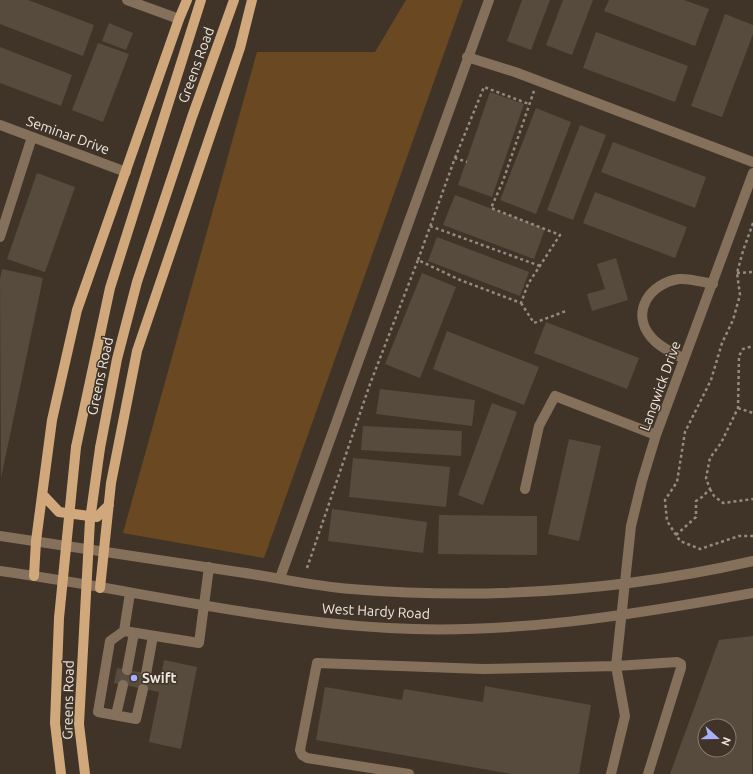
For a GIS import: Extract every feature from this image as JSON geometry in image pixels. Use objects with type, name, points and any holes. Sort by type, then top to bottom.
[{"type":"main road","points":[[34,576],[36,541],[52,420],[77,310],[187,0]]},
{"type":"main road","name":"Greens Road","points":[[61,774],[55,723],[59,618],[76,447],[110,288],[201,0]]},
{"type":"main road","name":"Greens Road","points":[[85,774],[79,724],[90,520],[100,448],[117,359],[137,282],[192,117],[234,0]]},
{"type":"main road","points":[[100,588],[105,552],[111,483],[137,351],[240,48],[252,0]]},
{"type":"main road","points":[[43,495],[59,512],[97,517],[109,505]]},
{"type":"street","points":[[127,0],[179,19]]},
{"type":"street","points":[[280,578],[467,57],[489,0]]},
{"type":"street","points":[[467,57],[537,81],[753,162]]},
{"type":"street","name":"Seminar Drive","points":[[0,125],[126,172]]},
{"type":"street","points":[[0,237],[4,209],[32,137]]},
{"type":"street","name":"Langwick Drive","points":[[611,774],[625,716],[616,666],[631,526],[642,481],[656,435],[753,173]]},
{"type":"street","points":[[684,359],[659,346],[650,336],[641,315],[645,301],[655,288],[666,281],[681,279],[712,284]]},
{"type":"street","points":[[525,489],[539,426],[555,396],[656,435]]},
{"type":"street","name":"West Hardy Road","points":[[0,536],[349,589],[434,594],[493,594],[625,584],[717,569],[753,561]]},
{"type":"street","points":[[124,631],[199,643],[209,567]]},
{"type":"street","name":"West Hardy Road","points":[[0,571],[266,616],[391,628],[488,628],[565,623],[753,593]]},
{"type":"street","points":[[130,593],[124,631],[110,641],[98,712],[136,719],[143,689]]},
{"type":"street","points":[[127,670],[134,633]]},
{"type":"street","points":[[146,674],[153,636]]},
{"type":"street","points":[[409,774],[307,758],[302,755],[300,750],[317,663],[483,669],[616,666],[677,662],[681,664],[681,668],[648,774]]},
{"type":"street","points":[[116,716],[123,685]]},
{"type":"path","points":[[521,303],[528,284],[560,235],[491,208],[503,180],[537,81]]},
{"type":"path","points":[[307,568],[370,384],[418,260],[455,158],[484,87],[529,104]]},
{"type":"path","points":[[455,158],[467,162]]},
{"type":"path","points":[[753,223],[737,273],[740,295],[733,320],[722,343],[711,380],[685,432],[677,482],[665,500],[667,521],[680,541],[700,549],[739,536],[753,536]]},
{"type":"path","points":[[430,226],[540,266]]},
{"type":"path","points":[[418,260],[460,280],[521,303],[534,323],[566,311]]},
{"type":"path","points":[[737,273],[753,272]]},
{"type":"path","points":[[753,346],[743,349],[739,356],[738,408],[721,443],[710,458],[706,478],[714,496],[723,503],[753,499]]},
{"type":"path","points":[[738,408],[753,413]]},
{"type":"path","points":[[676,535],[696,517],[696,500],[702,497],[710,489]]},
{"type":"shaded area","points":[[406,0],[463,0],[264,558],[123,533],[257,52],[375,52]]},
{"type":"building","points":[[0,0],[28,0],[94,25],[83,56],[0,24]]},
{"type":"building","points":[[522,0],[550,0],[531,50],[507,41]]},
{"type":"building","points":[[563,0],[593,0],[572,55],[546,45]]},
{"type":"building","points":[[609,0],[684,0],[709,9],[695,46],[604,11]]},
{"type":"building","points":[[725,14],[753,25],[753,34],[722,117],[691,106]]},
{"type":"building","points":[[109,23],[133,33],[126,50],[102,41]]},
{"type":"building","points":[[596,32],[688,66],[675,102],[583,68]]},
{"type":"building","points":[[98,43],[129,54],[103,122],[72,110]]},
{"type":"building","points":[[0,47],[72,75],[61,106],[0,83]]},
{"type":"building","points":[[490,92],[524,104],[492,197],[458,185]]},
{"type":"building","points":[[536,108],[571,122],[536,214],[500,200]]},
{"type":"building","points":[[580,125],[606,135],[573,220],[547,210]]},
{"type":"building","points":[[613,142],[706,177],[695,208],[601,172]]},
{"type":"building","points":[[37,173],[75,187],[45,272],[7,259]]},
{"type":"building","points":[[595,192],[687,227],[675,258],[583,223]]},
{"type":"building","points":[[455,195],[545,229],[534,259],[443,225]]},
{"type":"building","points":[[437,237],[529,272],[520,296],[428,261]]},
{"type":"building","points":[[616,258],[628,300],[592,311],[587,294],[605,289],[597,264]]},
{"type":"building","points":[[2,269],[43,278],[1,478],[0,279]]},
{"type":"building","points":[[422,273],[456,287],[420,378],[385,364]]},
{"type":"building","points":[[546,322],[639,358],[627,389],[534,353]]},
{"type":"building","points":[[447,331],[539,367],[524,405],[433,369]]},
{"type":"building","points":[[380,389],[475,400],[472,426],[376,414]]},
{"type":"building","points":[[492,403],[517,412],[483,505],[458,495]]},
{"type":"building","points":[[363,426],[462,431],[461,456],[361,450]]},
{"type":"building","points":[[569,439],[601,446],[579,541],[548,534]]},
{"type":"building","points":[[353,458],[450,467],[446,507],[349,497]]},
{"type":"building","points":[[332,509],[427,522],[423,553],[328,541]]},
{"type":"building","points":[[439,515],[537,516],[537,555],[438,554]]},
{"type":"building","points":[[753,636],[752,774],[670,774],[719,640]]},
{"type":"building","points":[[164,660],[197,667],[181,749],[149,742],[159,692],[114,683],[117,668],[161,676]]},
{"type":"building","points":[[485,686],[591,705],[579,774],[512,774],[316,740],[325,687],[402,700],[404,689],[483,702]]},
{"type":"tunnel","points":[[123,685],[127,670]]},
{"type":"tunnel","points":[[143,689],[146,674]]},
{"type":"place","name":"Swift","points":[[134,678]]}]
